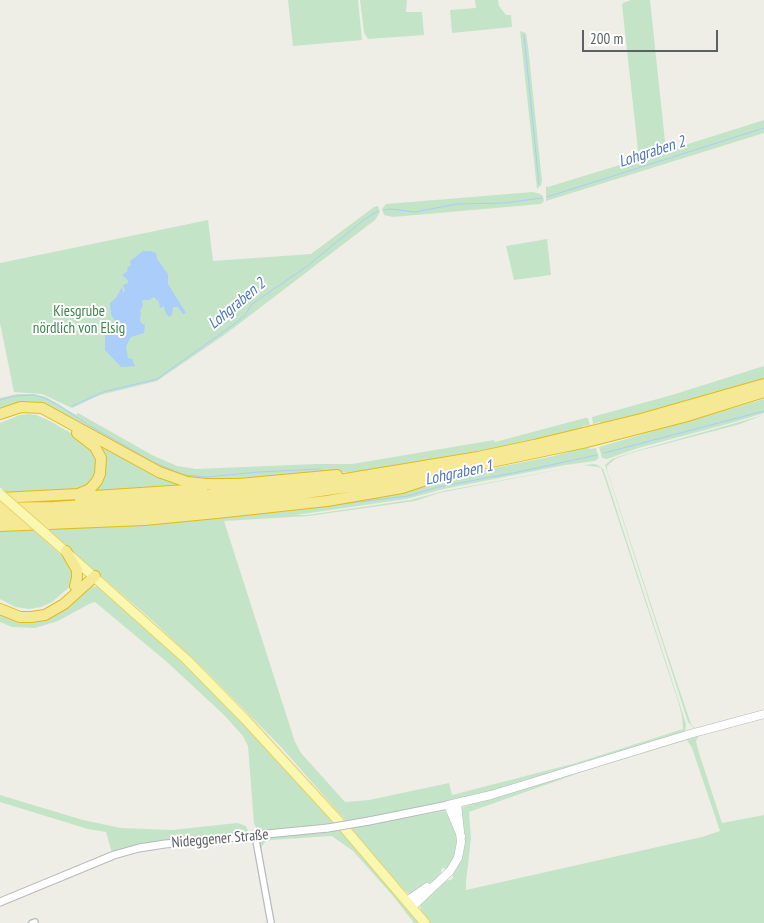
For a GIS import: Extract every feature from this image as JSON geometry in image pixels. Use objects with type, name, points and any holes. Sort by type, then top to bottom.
[{"type":"highway","points":[[0,516],[144,510],[215,504],[319,492],[458,469],[604,433],[764,384]]},
{"type":"highway","points":[[604,433],[684,417],[764,392]]},
{"type":"highway","points":[[0,414],[21,406],[42,408],[166,475],[193,483],[239,484]]},
{"type":"highway","points":[[0,420],[22,412],[40,414],[82,436],[100,454],[102,466],[100,474],[90,489],[78,494],[36,497]]},
{"type":"highway","points":[[0,508],[54,507],[215,495],[321,483],[586,438]]},
{"type":"highway","points":[[0,526],[144,520],[327,501],[402,488],[458,469]]},
{"type":"highway","points":[[0,496],[79,497],[220,487],[320,476],[365,476]]},
{"type":"highway","points":[[66,551],[77,570],[75,586]]},
{"type":"highway","points":[[0,602],[19,610],[35,611],[53,604],[92,574]]},
{"type":"highway","points":[[0,609],[20,617],[46,615],[64,604],[92,574]]},
{"type":"main road","points":[[0,496],[66,551],[186,659],[245,719],[334,816],[425,923]]},
{"type":"main road","points":[[460,836],[448,805],[491,795],[690,734],[764,714]]},
{"type":"main road","points":[[409,904],[440,880],[452,868],[458,858],[461,846],[457,803]]},
{"type":"street","name":"Nideggener Straße","points":[[0,902],[114,855],[139,848],[328,828],[448,805]]},
{"type":"street","points":[[255,835],[271,923]]},
{"type":"green space","points":[[288,0],[358,0],[362,40],[293,46]]},
{"type":"green space","points":[[360,0],[407,0],[406,12],[422,12],[424,35],[368,39],[364,32]]},
{"type":"green space","points":[[475,0],[498,0],[499,6],[506,15],[511,15],[512,27],[452,33],[450,10],[476,8]]},
{"type":"green space","points":[[631,0],[650,0],[666,151],[764,120],[764,133],[546,201],[546,186],[548,187],[639,159],[622,5]]},
{"type":"green space","points":[[520,31],[526,33],[528,46],[542,181],[537,189]]},
{"type":"green space","points":[[533,192],[543,196],[544,201],[541,204],[393,217],[384,215],[382,209],[386,204]]},
{"type":"green space","name":"Kiesgrube nördlich von Elsig","points":[[378,206],[380,212],[375,220],[227,333],[157,381],[100,395],[72,408],[42,394],[14,392],[0,323],[0,263],[208,220],[213,261],[311,254],[374,207]]},
{"type":"green space","points":[[547,239],[551,275],[514,280],[506,246]]},
{"type":"green space","points":[[764,366],[764,379],[646,413],[601,424],[600,422],[593,424],[592,417],[672,395]]},
{"type":"green space","points":[[17,394],[34,394],[46,397],[152,455],[177,466],[196,469],[352,464],[494,440],[495,442],[585,418],[588,418],[590,425],[583,426],[583,429],[512,445],[356,472],[314,473],[231,481],[177,477],[49,407],[0,410],[0,398]]},
{"type":"green space","points":[[764,399],[764,413],[638,448],[607,459],[602,458],[599,447]]},
{"type":"green space","points":[[34,409],[195,486],[87,494],[99,483],[94,443]]},
{"type":"green space","points":[[28,414],[48,420],[78,437],[95,450],[98,474],[82,491],[6,494],[0,487],[0,423]]},
{"type":"green space","points":[[764,415],[737,425],[631,453],[615,459],[607,466],[691,724],[695,728],[764,710],[764,712],[696,730],[688,722],[605,465],[612,459],[629,453]]},
{"type":"green space","points":[[588,446],[589,449],[596,448],[599,458],[595,461],[565,465],[444,489],[406,499],[296,515],[410,500],[444,491],[583,465],[595,464],[599,466],[603,469],[607,480],[680,705],[686,724],[685,732],[507,787],[418,809],[346,821],[282,748],[207,672],[153,621],[48,530],[411,488],[444,478],[554,456]],"holes":[[[583,465],[601,468],[605,479],[678,701],[683,729],[576,763],[452,795],[449,783],[369,800],[345,802],[301,753],[295,742],[224,521],[309,516],[415,501],[439,493]]]},
{"type":"green space","points":[[32,528],[72,565],[72,585],[52,602],[41,607],[29,609],[15,607],[0,599],[0,529]]},
{"type":"green space","points":[[92,586],[98,587],[180,660],[248,728],[335,823],[262,832],[257,829],[254,824],[248,746],[243,736],[224,715],[167,662],[95,602],[58,621],[35,628],[12,627],[0,622],[0,611],[29,620]]},
{"type":"green space","points":[[764,716],[764,718],[699,735],[696,741],[722,823],[764,815],[764,923],[430,923],[421,912],[420,903],[443,881],[453,878],[452,874],[462,858],[465,841],[460,811],[463,807],[685,737],[689,739],[696,737],[697,734]],"holes":[[[687,740],[692,748],[720,831],[702,837],[466,890],[471,838],[469,812],[582,772]]]},
{"type":"green space","points":[[0,795],[83,820],[121,828],[172,830],[237,823],[246,826],[248,831],[246,833],[153,843],[0,899],[112,853],[106,832],[88,829],[0,802]]},
{"type":"green space","points":[[444,811],[449,813],[455,826],[458,841],[455,857],[447,869],[443,868],[441,870],[438,878],[411,895],[402,889],[350,828]]},
{"type":"green space","points":[[341,829],[420,923],[414,923],[353,851],[332,836],[265,842],[262,846],[262,860],[259,842],[262,838]]},
{"type":"water","points":[[143,251],[156,253],[157,259],[168,274],[168,284],[186,313],[183,314],[178,307],[173,307],[172,315],[169,317],[165,312],[164,306],[160,308],[159,302],[154,297],[149,300],[142,300],[143,306],[140,311],[140,319],[141,323],[145,325],[144,333],[131,337],[126,346],[128,358],[132,359],[135,366],[121,367],[105,350],[105,333],[103,329],[111,332],[114,326],[117,325],[111,314],[110,303],[116,298],[122,287],[123,292],[125,291],[123,285],[128,283],[128,280],[122,275],[128,271],[127,268],[131,265],[130,261]]},
{"type":"waterway","points":[[524,35],[539,184]]},
{"type":"waterway","name":"Lohgraben 2","points":[[547,197],[764,128]]},
{"type":"waterway","name":"Lohgraben 2","points":[[384,210],[415,212],[457,204],[504,203],[542,198]]},
{"type":"waterway","name":"Lohgraben 2","points":[[72,406],[103,392],[157,379],[237,322],[245,315],[252,304],[306,267],[365,219],[378,211]]},
{"type":"waterway","name":"Lohgraben 1","points":[[0,400],[15,396],[33,395],[44,398],[153,462],[184,475],[207,477],[258,472],[320,469],[323,471]]},
{"type":"waterway","name":"Lohgraben 1","points":[[604,453],[764,411]]},
{"type":"waterway","name":"Lohgraben 1","points":[[325,506],[408,496],[438,487],[597,455]]}]
